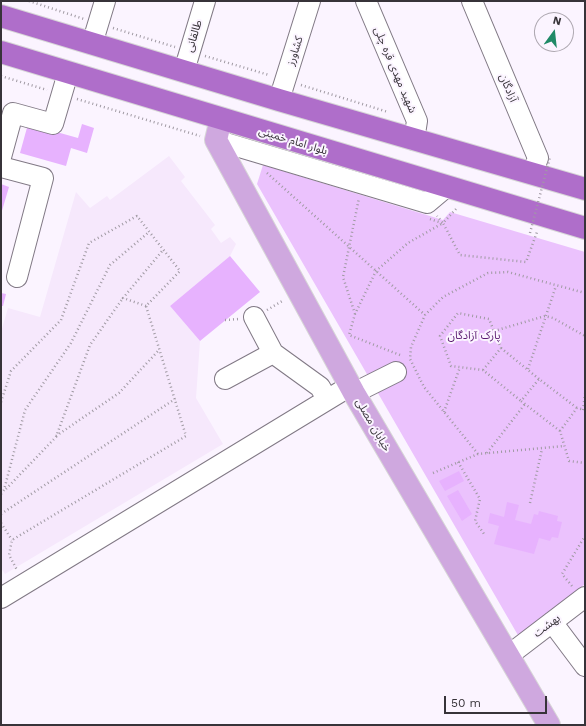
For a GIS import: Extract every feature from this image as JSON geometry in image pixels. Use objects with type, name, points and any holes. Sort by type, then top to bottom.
[{"type":"highway","points":[[1,16],[95,34],[415,130],[543,163],[585,189]]},
{"type":"highway","name":"بلوار امام خمینی","points":[[1,52],[585,228]]},
{"type":"main road","points":[[216,140],[221,119]]},
{"type":"main road","name":"خیابان مصلی","points":[[216,140],[352,389],[549,725]]},
{"type":"street","points":[[95,34],[105,1]]},
{"type":"street","name":"طالقانی","points":[[186,61],[205,1]]},
{"type":"street","name":"کشاورز","points":[[282,90],[310,1]]},
{"type":"street","name":"شهید مهدی قره چلی","points":[[366,1],[415,130]]},
{"type":"street","name":"آزادگان","points":[[472,1],[543,163]]},
{"type":"street","points":[[1,157],[13,113],[54,124],[68,73]]},
{"type":"street","points":[[216,140],[427,203],[446,187]]},
{"type":"street","points":[[1,167],[43,178],[17,277]]},
{"type":"street","points":[[254,317],[273,353],[320,387],[327,400]]},
{"type":"street","points":[[225,380],[273,353]]},
{"type":"street","points":[[1,598],[327,400],[396,372]]},
{"type":"street","name":"بهشت","points":[[509,655],[584,598]]},
{"type":"street","points":[[552,622],[585,666]]},
{"type":"path","points":[[29,1],[95,34],[415,130]]},
{"type":"path","points":[[1,76],[216,140]]},
{"type":"path","points":[[268,156],[264,170],[425,315]]},
{"type":"path","points":[[526,229],[530,233],[543,163]]},
{"type":"path","points":[[355,314],[343,277],[359,198]]},
{"type":"path","points":[[427,203],[443,223],[460,255],[526,262],[537,232]]},
{"type":"path","points":[[410,359],[349,335],[355,314],[376,271],[408,243],[443,223],[456,209]]},
{"type":"path","points":[[1,402],[11,371],[61,320],[89,244],[136,216],[180,271],[146,306]]},
{"type":"path","points":[[4,490],[25,410],[71,343],[110,265],[149,232]]},
{"type":"path","points":[[56,437],[90,345],[123,298],[163,250]]},
{"type":"path","points":[[478,454],[424,387],[410,359],[411,347],[425,315],[443,297],[488,273],[508,272],[585,293]]},
{"type":"path","points":[[528,369],[556,286]]},
{"type":"path","points":[[123,298],[146,306]]},
{"type":"path","points":[[12,540],[186,436],[146,306]]},
{"type":"path","points":[[585,394],[584,410],[577,408],[539,379],[501,348],[489,319],[458,313],[440,336],[451,366],[483,370],[560,431],[569,461],[585,463]]},
{"type":"path","points":[[494,331],[545,316],[553,318],[585,336]]},
{"type":"path","points":[[483,370],[501,348]]},
{"type":"path","points":[[1,494],[56,437],[119,393],[160,350]]},
{"type":"path","points":[[444,412],[460,367]]},
{"type":"path","points":[[521,401],[539,379]]},
{"type":"path","points":[[1,514],[175,399]]},
{"type":"path","points":[[486,453],[525,404]]},
{"type":"path","points":[[560,431],[577,408]]},
{"type":"path","points":[[432,472],[478,454],[564,446]]},
{"type":"path","points":[[530,503],[542,448]]},
{"type":"path","points":[[458,462],[480,499],[475,521],[484,534]]},
{"type":"path","points":[[1,523],[12,540],[9,556],[25,583]]},
{"type":"path","points":[[584,598],[562,574],[585,536]]},
{"type":"shaded area","points":[[169,156],[185,177],[181,181],[215,225],[211,229],[221,243],[230,237],[236,244],[230,256],[170,306],[200,341],[196,398],[223,444],[5,574],[1,568],[1,332],[8,308],[40,317],[76,192],[90,208],[107,196],[110,200]]},
{"type":"green space","name":"پارک آزادگان","points":[[263,165],[443,220],[450,212],[585,252],[585,584],[519,637],[257,184]]},
{"type":"building","points":[[28,124],[78,138],[82,124],[94,128],[87,153],[71,148],[66,166],[20,153]]},
{"type":"building","points":[[1,184],[9,187],[1,214]]},
{"type":"building","points":[[230,256],[260,292],[200,341],[170,306]]},
{"type":"building","points":[[1,293],[6,294],[3,306],[1,306]]},
{"type":"building","points":[[459,471],[464,481],[445,491],[439,481]]},
{"type":"building","points":[[458,490],[472,514],[462,521],[447,496]]},
{"type":"building","points":[[507,502],[519,505],[515,520],[531,524],[534,514],[538,515],[539,511],[558,516],[557,521],[562,522],[558,538],[552,537],[550,541],[539,538],[534,554],[494,544],[499,526],[488,523],[490,513],[504,517]]}]
